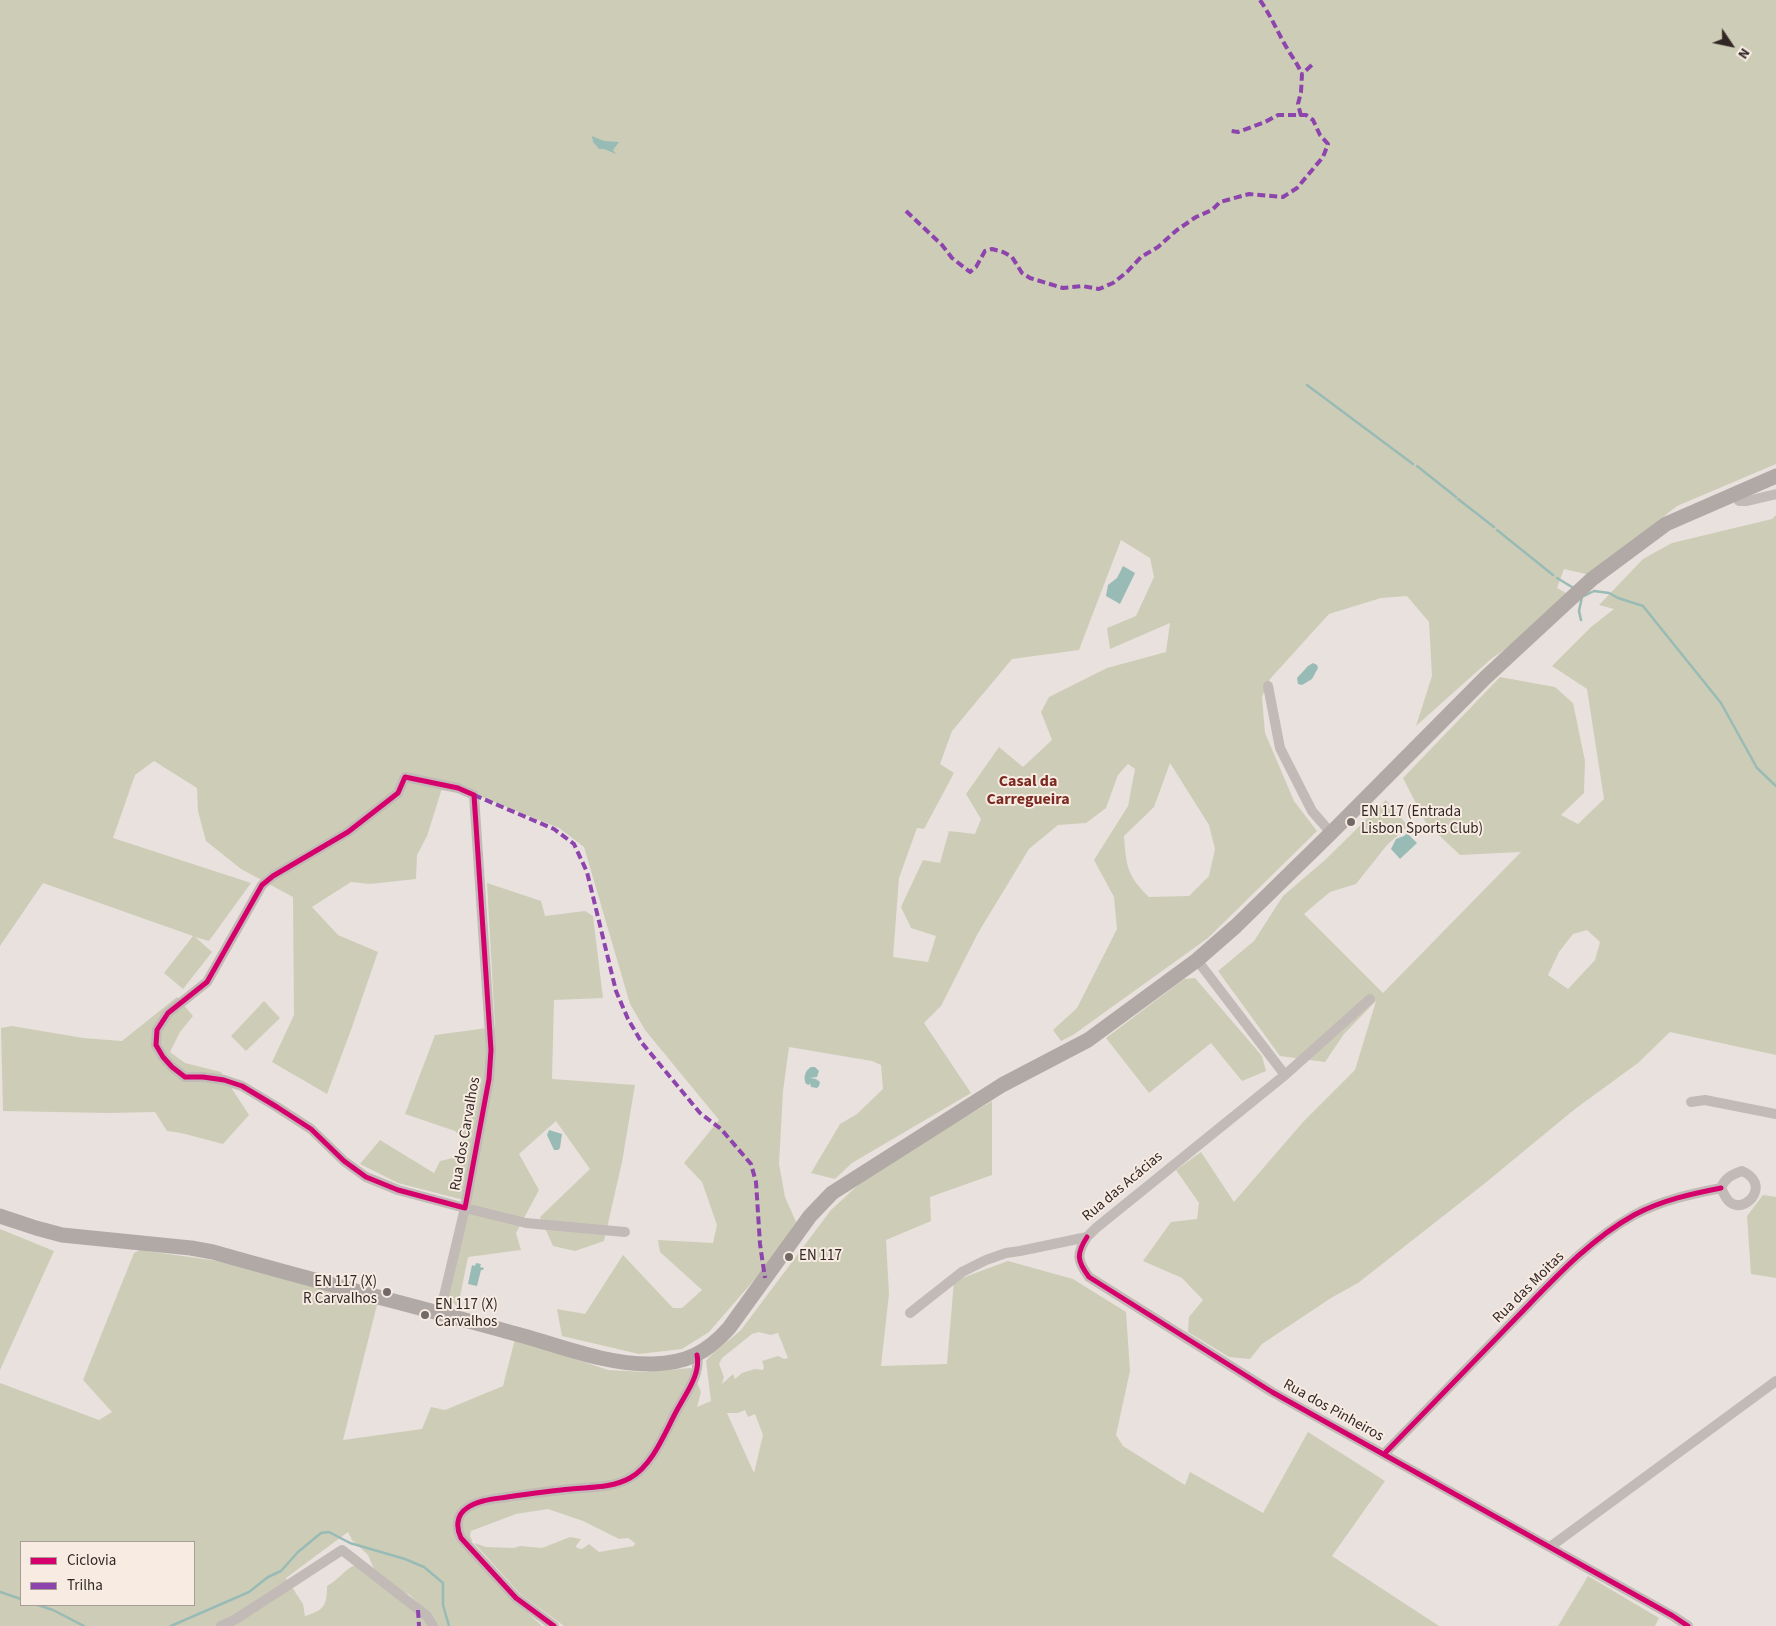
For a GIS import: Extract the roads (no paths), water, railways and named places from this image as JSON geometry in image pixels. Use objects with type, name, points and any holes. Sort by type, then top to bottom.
[{"type":"main road","points":[[0,1216],[62,1235],[192,1248],[213,1252],[623,1362],[664,1363],[697,1355],[716,1341],[728,1328],[810,1216],[832,1192],[1002,1085],[1088,1040],[1197,960],[1236,926],[1485,678],[1592,578],[1666,524],[1776,476]]},
{"type":"main road","points":[[1645,539],[1672,526],[1776,488]]},
{"type":"street","points":[[1739,502],[1776,494]]},
{"type":"street","points":[[1268,686],[1280,748],[1312,811],[1331,833]]},
{"type":"street","name":"Rua dos Carvalhos","points":[[440,1313],[465,1208],[489,1080],[491,1050],[474,795],[450,786],[405,777],[398,793],[348,832],[273,876],[262,885],[207,982],[168,1013],[156,1030],[156,1044],[163,1057],[185,1077],[224,1080],[242,1086],[310,1129],[344,1161],[366,1177],[398,1190],[465,1208]]},
{"type":"street","points":[[1197,960],[1285,1075]]},
{"type":"street","name":"Rua das Acácias","points":[[910,1313],[962,1272],[986,1260],[1006,1253],[1087,1237],[1285,1075],[1370,999]]},
{"type":"street","points":[[1691,1102],[1705,1100],[1776,1114]]},
{"type":"street","name":"Rua das Moitas","points":[[1385,1453],[1537,1297],[1596,1240],[1634,1215],[1658,1204],[1686,1194],[1721,1188]]},
{"type":"street","points":[[465,1208],[526,1223],[626,1232]]},
{"type":"street","name":"Rua dos Pinheiros","points":[[1087,1237],[1081,1246],[1078,1257],[1080,1266],[1089,1277],[1272,1392],[1385,1453],[1688,1626]]},
{"type":"street","points":[[554,1626],[516,1598],[462,1538],[457,1526],[461,1512],[467,1507],[486,1500],[615,1485],[632,1477],[642,1468],[652,1454],[693,1381],[699,1364],[697,1355]]},
{"type":"street","points":[[1550,1547],[1776,1381]]},
{"type":"street","points":[[222,1626],[236,1619],[342,1550],[427,1616],[433,1626]]},
{"type":"water","points":[[592,136],[604,141],[619,142],[613,150],[616,154],[599,149],[593,142]]},
{"type":"water","points":[[1123,566],[1135,573],[1120,604],[1106,596],[1108,585],[1117,578]]},
{"type":"water","points":[[1313,663],[1318,668],[1312,679],[1302,685],[1298,684],[1297,678]]},
{"type":"water","points":[[1407,833],[1417,843],[1400,859],[1391,849],[1396,839]]},
{"type":"water","points":[[811,1067],[815,1067],[819,1071],[817,1077],[810,1078],[820,1082],[817,1088],[811,1087],[810,1083],[809,1085],[806,1084],[805,1081],[805,1074]]},
{"type":"water","points":[[549,1130],[562,1134],[558,1150],[554,1150],[547,1135]]},
{"type":"water","points":[[476,1263],[481,1264],[480,1267],[484,1268],[481,1270],[477,1286],[468,1284],[472,1265],[475,1266]]},
{"type":"waterway","points":[[1307,385],[1413,464]]},
{"type":"waterway","points":[[1417,466],[1456,497]]},
{"type":"waterway","points":[[1458,499],[1494,527]]},
{"type":"waterway","points":[[1497,530],[1553,575]]},
{"type":"waterway","points":[[1557,578],[1572,587]]},
{"type":"waterway","points":[[1581,620],[1579,611],[1582,597],[1594,591],[1609,593],[1643,606],[1721,703],[1757,768],[1776,786]]},
{"type":"waterway","points":[[171,1626],[249,1592],[268,1577],[281,1571],[298,1552],[321,1533],[329,1532],[350,1543],[405,1559],[424,1567],[443,1583],[443,1605],[449,1626]]},
{"type":"waterway","points":[[0,1592],[20,1599]]},
{"type":"waterway","points":[[41,1606],[84,1626]]},
{"type":"place","name":"EN 117 (Entrada Lisbon Sports Club)","points":[[1351,822]]},
{"type":"place","name":"EN 117","points":[[789,1257]]},
{"type":"place","name":"EN 117 (X) R Carvalhos","points":[[387,1292]]},
{"type":"place","name":"EN 117 (X) Carvalhos","points":[[425,1315]]},
{"type":"district","name":"Casal da Carregueira","points":[[1028,791]]}]
